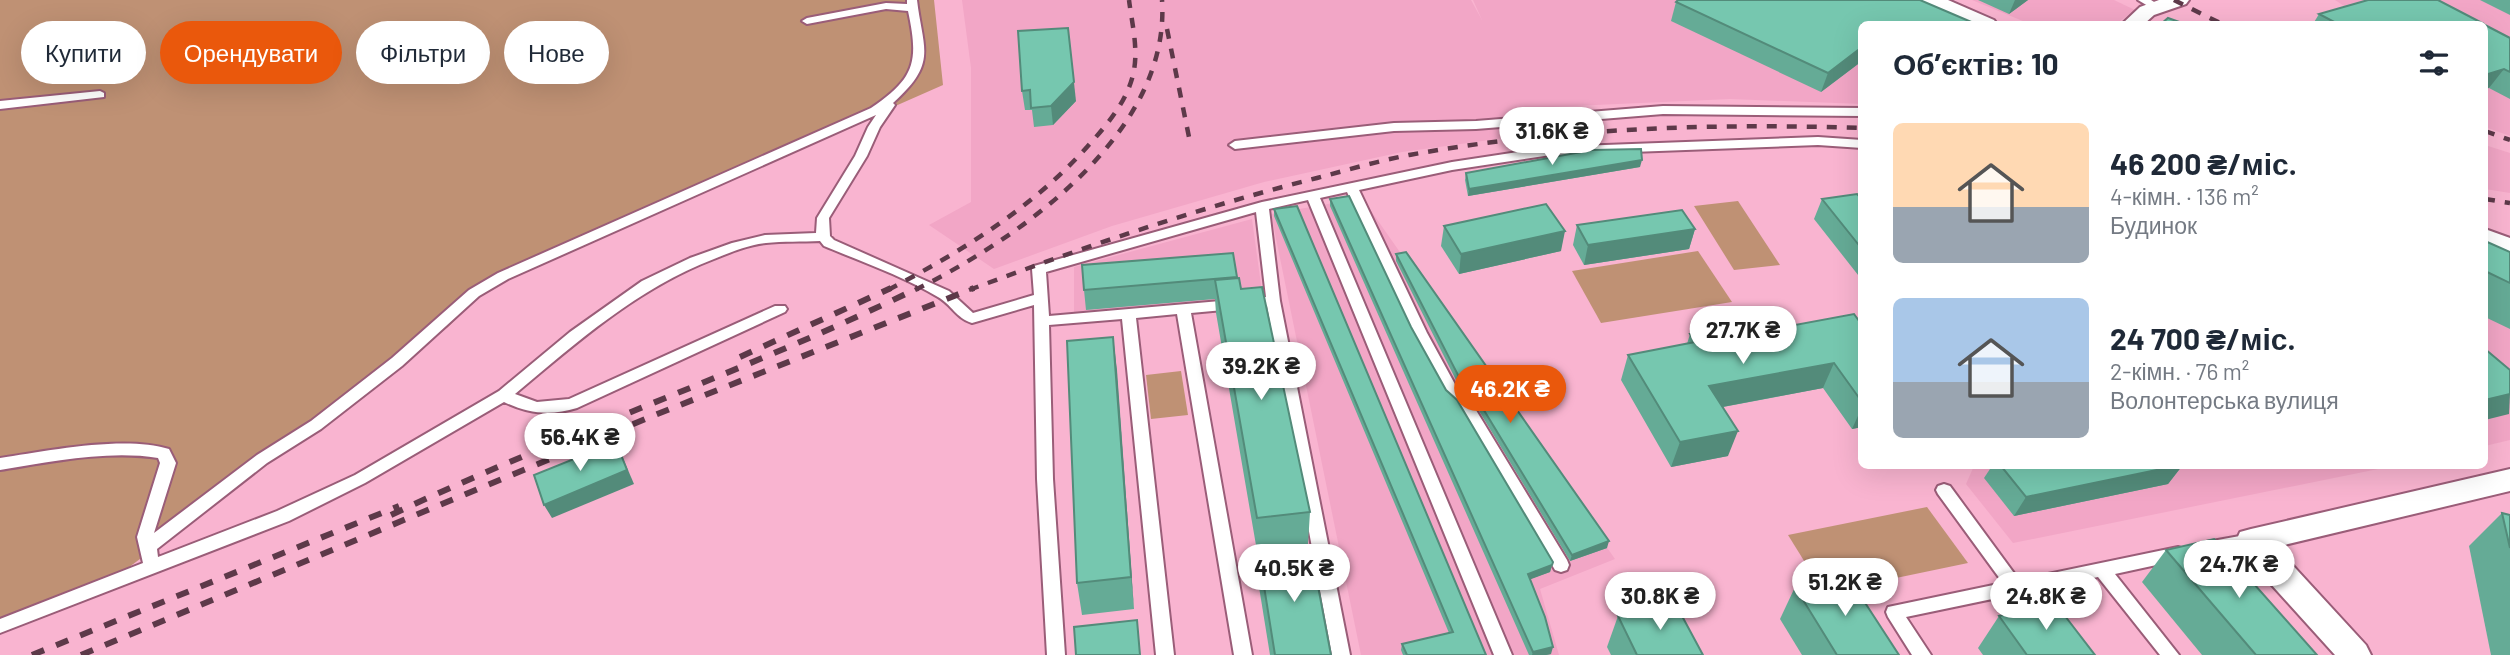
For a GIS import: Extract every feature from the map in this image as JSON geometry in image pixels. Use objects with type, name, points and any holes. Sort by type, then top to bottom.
[{"type":"street","points":[[1931,0],[1980,21]]},
{"type":"street","points":[[2135,21],[2147,11],[2150,4],[2179,0]]},
{"type":"street","points":[[2488,238],[2510,248]]},
{"type":"street","points":[[2355,655],[2251,541],[2510,480]]},
{"type":"lane","points":[[807,21],[886,6],[913,4],[921,47],[915,71],[874,127],[861,156],[823,218],[823,237],[829,243],[939,291],[950,297],[972,318],[1041,298]]},
{"type":"lane","points":[[0,105],[100,95]]},
{"type":"lane","points":[[148,547],[262,459],[316,425],[387,370],[474,293],[502,276],[875,111],[894,99]]},
{"type":"lane","points":[[1235,145],[1394,127],[1476,125],[1663,110],[1858,112]]},
{"type":"lane","points":[[1056,655],[1045,479],[1039,270],[1262,206],[1452,166],[1551,151],[1818,141],[1858,144]]},
{"type":"lane","points":[[1351,187],[1420,334],[1452,392],[1463,401],[1561,565]]},
{"type":"lane","points":[[1312,195],[1503,655]]},
{"type":"lane","points":[[1262,206],[1273,301],[1341,655]]},
{"type":"lane","points":[[0,626],[283,516],[338,490],[463,421],[504,395],[575,336],[647,284],[695,261],[732,247],[765,239],[823,237]]},
{"type":"lane","points":[[1042,321],[1273,301]]},
{"type":"lane","points":[[504,395],[531,408],[572,404],[780,309]]},
{"type":"lane","points":[[1183,309],[1243,655]]},
{"type":"lane","points":[[1129,315],[1165,655]]},
{"type":"lane","points":[[0,464],[129,451],[152,450],[164,453],[168,463],[145,537],[152,565]]},
{"type":"lane","points":[[1944,491],[2015,587]]},
{"type":"lane","points":[[1922,655],[1894,612],[2251,541]]},
{"type":"lane","points":[[2101,569],[2170,655]]},
{"type":"shaded area","points":[[0,0],[934,0],[943,85],[487,288],[448,327],[124,571],[0,618]]},
{"type":"shaded area","points":[[962,0],[1471,0],[1482,20],[1473,0],[1887,0],[1865,21],[1858,21],[1858,104],[1730,99],[1528,108],[1541,133],[1402,152],[1264,182],[1112,226],[994,269],[929,225],[971,202],[971,68]]},
{"type":"shaded area","points":[[1972,0],[2114,0],[2135,10],[2120,21],[2023,21]]},
{"type":"shaded area","points":[[2335,0],[2510,0],[2510,136],[2488,128],[2488,21],[2346,21],[2361,17]]},
{"type":"shaded area","points":[[2488,146],[2510,153],[2510,193],[2488,189]]},
{"type":"shaded area","points":[[1362,198],[1615,559],[1540,589],[1559,655],[1361,655],[1271,214]]},
{"type":"shaded area","points":[[1738,201],[1780,265],[1734,270],[1694,206]]},
{"type":"shaded area","points":[[1252,219],[1263,299],[1074,315],[1074,267]]},
{"type":"shaded area","points":[[1698,251],[1732,302],[1601,323],[1572,271]]},
{"type":"shaded area","points":[[2488,263],[2510,273],[2510,440],[2488,445]]},
{"type":"shaded area","points":[[1181,371],[1188,415],[1151,419],[1146,375]]},
{"type":"shaded area","points":[[1973,469],[2378,469],[2013,543],[1966,484]]},
{"type":"shaded area","points":[[1927,507],[1968,563],[1824,593],[1788,535]]},
{"type":"building","points":[[1920,0],[1969,21],[1858,21],[1858,50],[1828,73],[1676,2]]},
{"type":"building","points":[[2368,0],[2438,0],[2478,21],[2332,21],[2319,14]]},
{"type":"building","points":[[2488,27],[2510,38],[2510,72],[2504,69],[2488,74]]},
{"type":"building","points":[[1068,28],[1074,82],[1051,106],[1031,108],[1030,90],[1022,91],[1018,31]]},
{"type":"building","points":[[1641,149],[1642,160],[1469,189],[1466,173],[1592,150]]},
{"type":"building","points":[[1858,195],[1858,244],[1822,199]]},
{"type":"building","points":[[1349,196],[1411,327],[1446,390],[1457,400],[1553,562],[1552,565],[1528,574],[1545,617],[1553,647],[1533,652],[1330,199]]},
{"type":"building","points":[[1546,204],[1565,231],[1461,254],[1444,226]]},
{"type":"building","points":[[1297,206],[1486,655],[1407,655],[1402,644],[1453,632],[1274,209]]},
{"type":"building","points":[[1682,210],[1695,229],[1588,245],[1577,225]]},
{"type":"building","points":[[2488,242],[2510,252],[2510,283],[2488,272]]},
{"type":"building","points":[[1406,252],[1609,541],[1572,555],[1471,389],[1460,379],[1396,254]]},
{"type":"building","points":[[1233,253],[1237,277],[1084,290],[1082,265]]},
{"type":"building","points":[[1239,278],[1241,289],[1262,287],[1310,512],[1257,518],[1215,280]]},
{"type":"building","points":[[1854,314],[1858,320],[1858,396],[1834,363],[1709,386],[1738,431],[1680,442],[1628,355],[1695,342],[1690,334],[1784,317],[1790,326]]},
{"type":"building","points":[[1113,337],[1131,577],[1077,583],[1067,341]]},
{"type":"building","points":[[2488,352],[2510,370],[2510,394],[2488,399]]},
{"type":"building","points":[[616,442],[627,470],[544,505],[534,475]]},
{"type":"building","points":[[2003,469],[2161,469],[2026,497]]},
{"type":"building","points":[[2502,513],[2510,515],[2510,548]]},
{"type":"building","points":[[2214,539],[2317,655],[2256,655],[2166,550]]},
{"type":"building","points":[[1311,549],[1331,655],[1275,655],[1259,555]]},
{"type":"building","points":[[1847,575],[1899,655],[1837,655],[1795,587]]},
{"type":"building","points":[[1675,603],[1703,655],[1637,655],[1618,616]]},
{"type":"building","points":[[2055,603],[2095,655],[2027,655],[1999,616]]},
{"type":"building","points":[[1137,620],[1140,655],[1076,655],[1074,627]]},
{"type":"railway","points":[[888,290],[969,244],[1019,209],[1043,190],[1101,131],[1120,105],[1130,85],[1135,66],[1129,0]]},
{"type":"railway","points":[[915,290],[999,241],[1042,210],[1081,175],[1115,136],[1142,94],[1158,49],[1162,0]]},
{"type":"railway","points":[[2174,0],[2216,21]]},
{"type":"railway","points":[[1167,29],[1190,142]]},
{"type":"railway","points":[[969,290],[1185,215],[1409,155],[1578,133],[1692,127],[1858,128]]},
{"type":"railway","points":[[2488,132],[2510,140]]},
{"type":"railway","points":[[2488,199],[2510,203]]},
{"type":"railway","points":[[740,357],[891,288]]},
{"type":"railway","points":[[391,515],[456,485],[853,319],[918,288]]},
{"type":"railway","points":[[81,655],[655,415],[974,288]]},
{"type":"railway","points":[[32,655],[399,506]]}]
